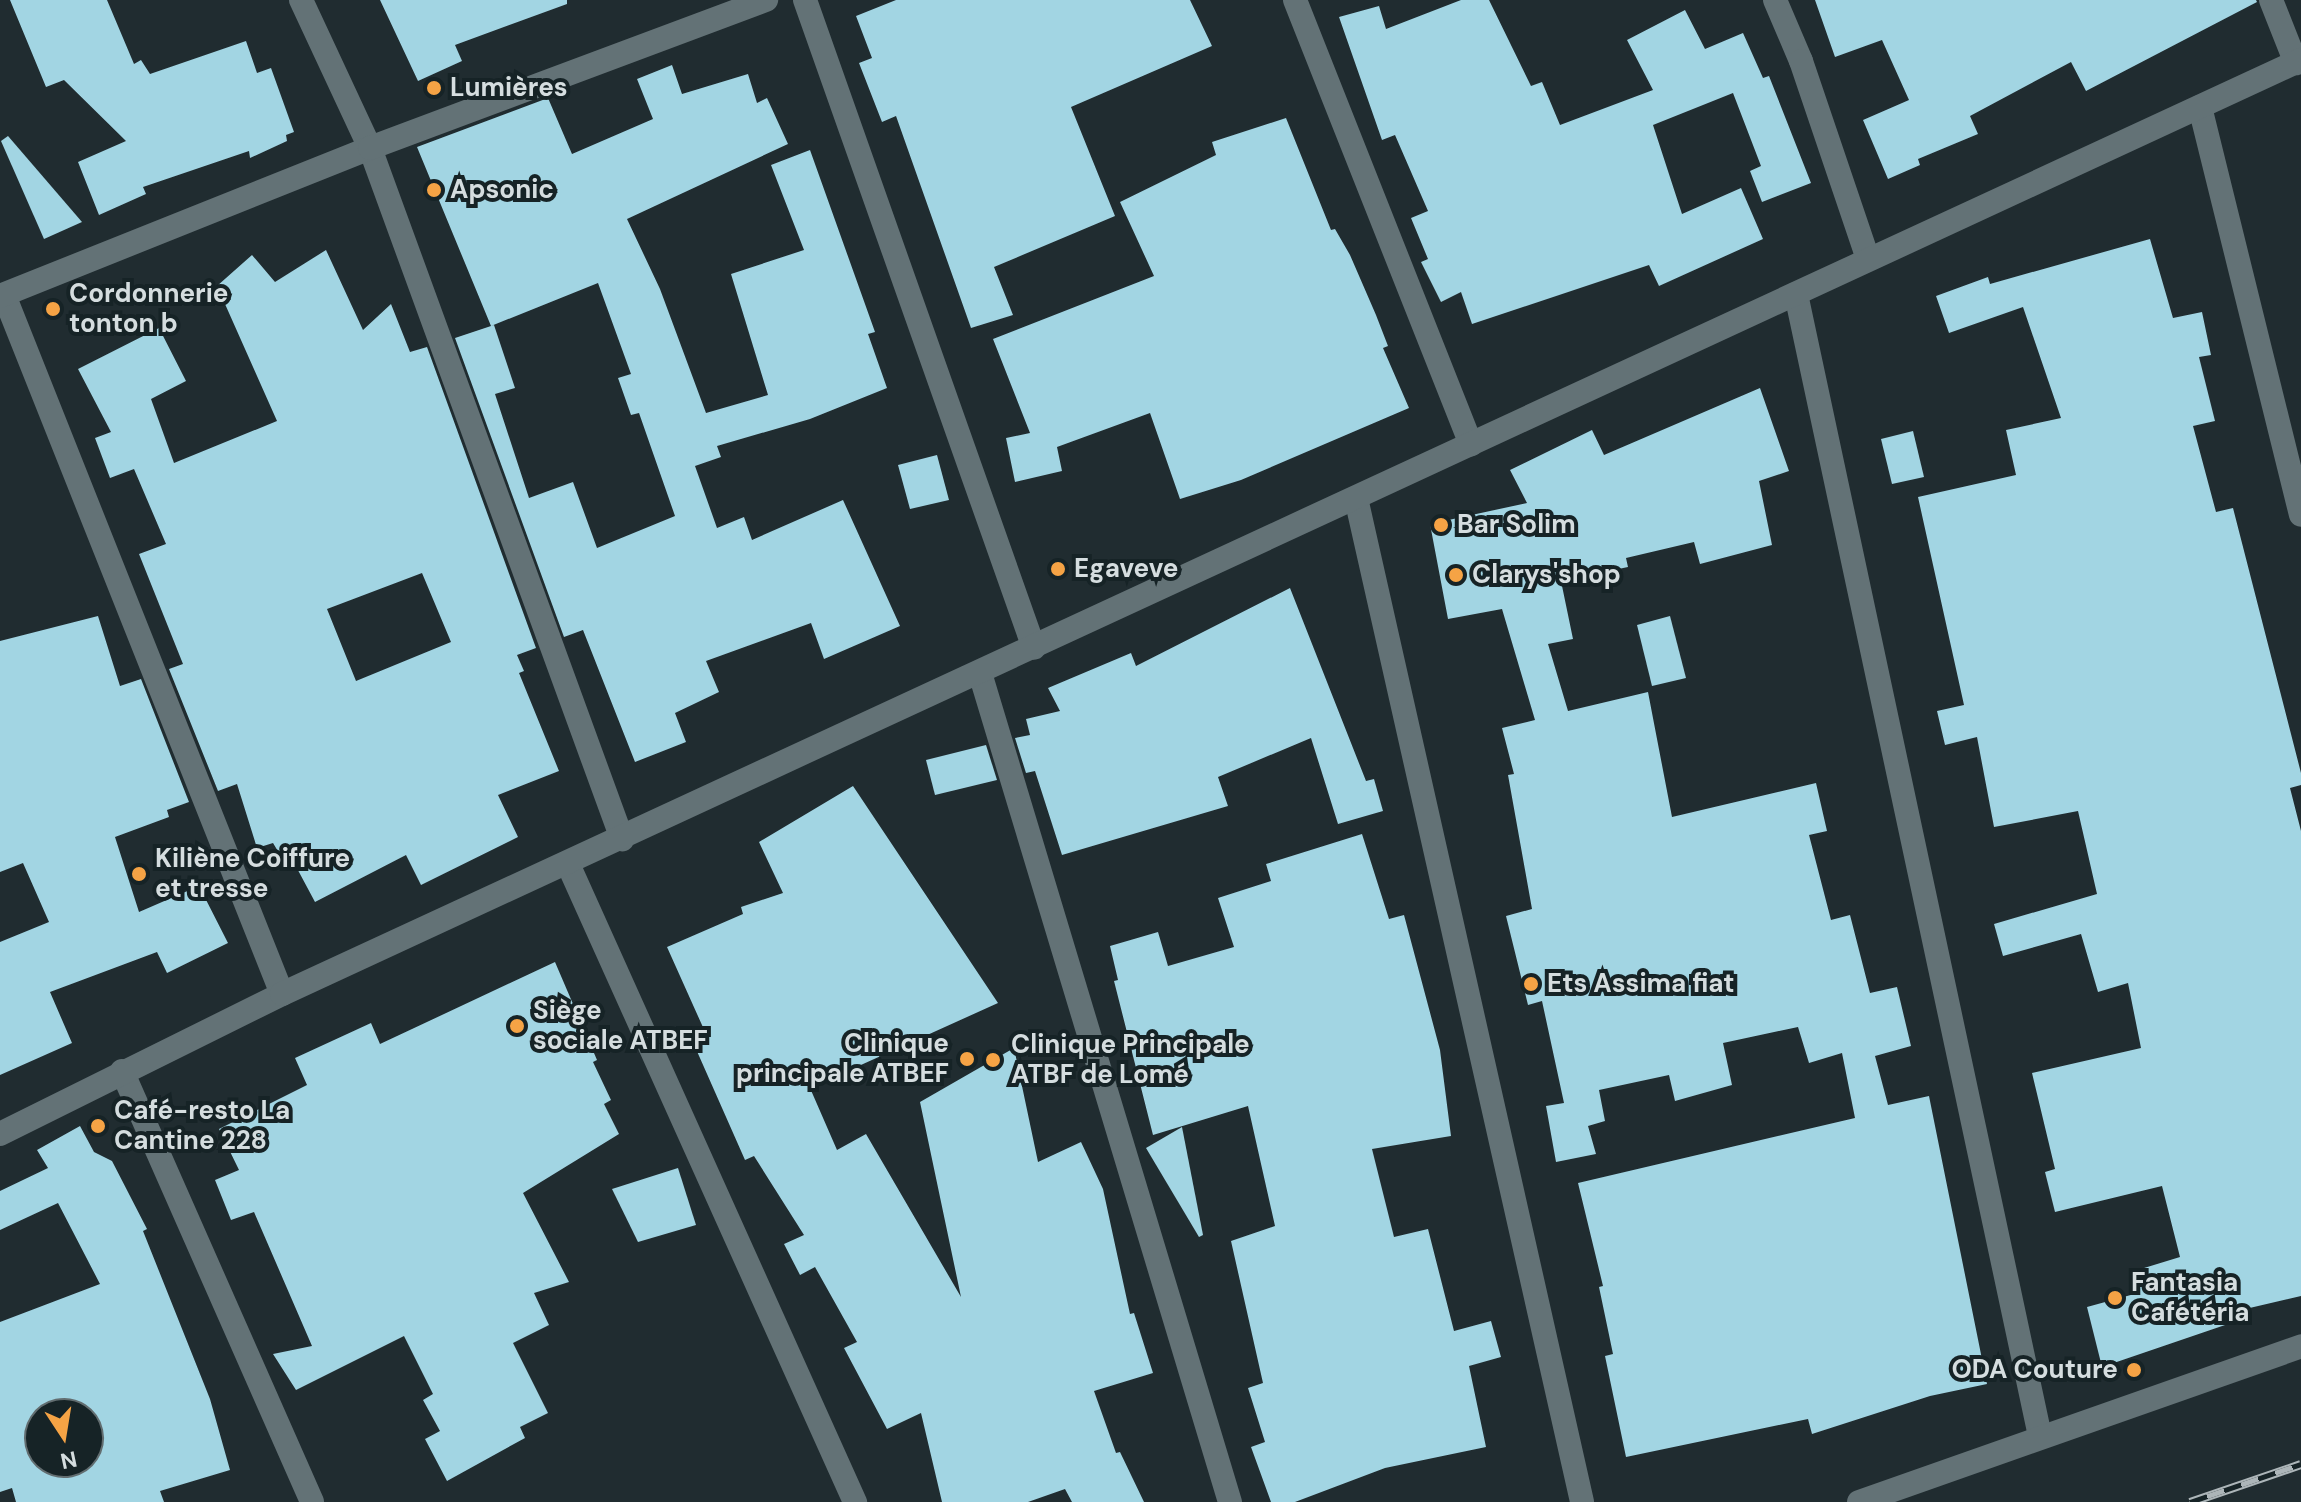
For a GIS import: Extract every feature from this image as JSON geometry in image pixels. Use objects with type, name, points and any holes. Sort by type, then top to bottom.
[{"type":"street","points":[[301,0],[370,148],[622,839]]},
{"type":"street","points":[[282,994],[2,296],[370,148],[766,0]]},
{"type":"street","points":[[805,0],[1034,648]]},
{"type":"street","points":[[1295,0],[1471,444]]},
{"type":"street","points":[[1775,0],[1801,61],[1868,259]]},
{"type":"street","points":[[0,1134],[282,994],[2298,62],[2271,0]]},
{"type":"street","points":[[2200,107],[2295,462],[2301,515]]},
{"type":"street","points":[[1796,294],[2040,1436]]},
{"type":"street","points":[[1356,498],[1582,1502]]},
{"type":"street","points":[[980,673],[1230,1502]]},
{"type":"street","points":[[568,864],[855,1502]]},
{"type":"street","points":[[122,1071],[312,1502]]},
{"type":"street","points":[[1859,1502],[2301,1346]]},
{"type":"building","points":[[10,0],[107,0],[134,64],[141,60],[150,74],[246,41],[257,73],[271,68],[294,132],[286,135],[287,141],[250,158],[249,151],[143,187],[146,194],[99,215],[78,162],[126,141],[64,80],[46,87]]},
{"type":"building","points":[[380,0],[567,0],[567,4],[455,45],[462,61],[418,81]]},
{"type":"building","points":[[896,0],[1190,0],[1212,46],[1071,107],[1115,216],[994,267],[1013,315],[971,328],[896,116],[882,122],[859,63],[872,58],[856,16]]},
{"type":"building","points":[[1461,0],[1489,0],[1531,86],[1542,82],[1560,125],[1653,90],[1627,40],[1685,10],[1705,49],[1743,33],[1763,78],[1769,76],[1811,183],[1762,202],[1750,171],[1761,166],[1733,93],[1653,125],[1682,214],[1741,188],[1763,239],[1659,286],[1649,265],[1472,324],[1461,292],[1441,302],[1421,262],[1428,259],[1411,218],[1428,211],[1395,135],[1382,140],[1339,17],[1379,6],[1386,29]]},
{"type":"building","points":[[1815,0],[2257,2],[2086,91],[2071,62],[1970,116],[1978,134],[1918,159],[1920,165],[1888,179],[1863,120],[1909,100],[1882,40],[1835,57]]},
{"type":"building","points":[[672,65],[682,94],[748,74],[757,103],[767,98],[788,144],[627,219],[660,289],[706,413],[768,395],[731,274],[804,250],[771,165],[810,150],[875,332],[868,334],[887,388],[810,419],[717,446],[721,457],[695,466],[717,528],[744,517],[752,540],[843,500],[900,626],[824,659],[811,623],[706,661],[719,692],[675,713],[686,742],[635,762],[583,630],[564,637],[455,338],[491,326],[417,147],[548,98],[572,154],[653,119],[637,79]],"holes":[[[598,283],[631,374],[618,378],[631,415],[639,413],[675,516],[597,548],[573,482],[529,498],[495,394],[515,388],[494,325],[491,326]]]},
{"type":"building","points":[[1286,118],[1331,230],[1335,229],[1350,255],[1376,315],[1388,346],[1383,348],[1409,408],[1241,480],[1180,499],[1150,413],[1057,447],[1062,471],[1015,482],[1006,438],[1030,433],[993,339],[1154,276],[1120,202],[1216,155],[1212,142]]},
{"type":"building","points":[[8,136],[82,222],[44,239],[1,141]]},
{"type":"building","points":[[2150,239],[2173,318],[2202,312],[2211,355],[2199,357],[2215,421],[2193,426],[2216,512],[2233,508],[2301,773],[2301,785],[2290,788],[2301,831],[2301,1296],[2224,1314],[2228,1324],[2102,1367],[2087,1307],[2138,1293],[2131,1272],[2180,1257],[2162,1186],[2055,1212],[2045,1172],[2055,1169],[2032,1073],[2141,1048],[2128,983],[2098,992],[2081,934],[2003,956],[1994,924],[2097,894],[2078,811],[1994,827],[1977,737],[1945,745],[1937,711],[1964,705],[1918,497],[2016,475],[2006,430],[2061,418],[2023,307],[1949,333],[1936,296],[1988,277],[1990,284]]},
{"type":"building","points":[[326,250],[363,330],[391,304],[410,352],[427,347],[536,648],[517,655],[524,671],[519,673],[559,771],[498,795],[518,837],[421,885],[406,855],[315,902],[292,859],[285,863],[273,843],[257,848],[237,784],[218,791],[169,669],[183,664],[139,554],[166,544],[134,469],[110,478],[95,438],[111,432],[78,369],[159,328],[186,381],[151,399],[174,463],[277,421],[217,286],[252,255],[275,282]],"holes":[[[422,573],[451,642],[356,681],[327,609]]]},
{"type":"building","points":[[1760,388],[1789,471],[1759,481],[1772,545],[1700,564],[1694,542],[1626,558],[1628,567],[1561,581],[1573,639],[1548,644],[1568,711],[1648,692],[1672,817],[1816,783],[1827,831],[1809,835],[1831,920],[1850,915],[1870,993],[1897,987],[1911,1046],[1875,1056],[1888,1105],[1929,1096],[1987,1384],[1930,1396],[1812,1434],[1808,1419],[1626,1457],[1605,1356],[1613,1354],[1599,1287],[1603,1286],[1578,1183],[1855,1118],[1842,1053],[1809,1063],[1798,1027],[1723,1043],[1732,1085],[1675,1101],[1669,1075],[1599,1090],[1605,1121],[1588,1126],[1596,1154],[1556,1162],[1546,1106],[1564,1103],[1542,1001],[1528,1005],[1506,916],[1532,909],[1508,775],[1514,774],[1502,728],[1535,720],[1502,609],[1448,619],[1430,524],[1527,503],[1510,470],[1592,430],[1604,455]]},
{"type":"building","points":[[1913,431],[1924,477],[1892,484],[1881,439]]},
{"type":"building","points":[[937,455],[949,500],[910,509],[898,465]]},
{"type":"building","points":[[1290,588],[1366,781],[1374,779],[1383,811],[1338,824],[1311,738],[1218,777],[1228,806],[1062,855],[1035,771],[1026,773],[1015,738],[1030,735],[1026,719],[1060,711],[1048,688],[1131,653],[1136,666]]},
{"type":"building","points":[[98,616],[120,686],[141,679],[189,802],[167,810],[169,817],[115,837],[139,912],[199,886],[228,943],[167,973],[157,952],[50,992],[72,1043],[0,1075],[0,942],[49,922],[23,863],[0,872],[0,641]]},
{"type":"building","points":[[1670,616],[1686,678],[1652,686],[1637,625]]},
{"type":"building","points":[[986,745],[997,780],[935,795],[926,760]]},
{"type":"building","points":[[853,786],[998,1003],[810,1088],[837,1150],[866,1134],[961,1297],[920,1102],[1014,1048],[1038,1162],[1081,1142],[1103,1189],[1130,1314],[1134,1313],[1153,1373],[1094,1391],[1116,1453],[1120,1452],[1144,1502],[1072,1502],[1065,1489],[1028,1502],[942,1502],[921,1413],[887,1429],[844,1348],[857,1342],[815,1267],[800,1275],[784,1244],[804,1235],[754,1156],[745,1160],[692,1040],[706,1034],[667,947],[743,914],[741,907],[783,893],[759,842]]},
{"type":"building","points":[[1362,834],[1389,919],[1404,915],[1440,1050],[1451,1136],[1372,1149],[1394,1237],[1428,1229],[1454,1331],[1491,1321],[1501,1357],[1469,1366],[1486,1447],[1385,1468],[1295,1502],[1271,1502],[1251,1447],[1265,1442],[1248,1388],[1263,1383],[1231,1241],[1275,1226],[1248,1106],[1153,1135],[1114,981],[1118,980],[1110,946],[1158,932],[1168,966],[1234,947],[1218,898],[1271,881],[1266,864]]},
{"type":"building","points":[[555,962],[597,1060],[593,1062],[611,1100],[604,1104],[619,1134],[523,1193],[569,1282],[534,1293],[549,1325],[513,1343],[548,1413],[520,1427],[525,1438],[447,1481],[425,1439],[440,1431],[423,1400],[433,1394],[404,1336],[296,1390],[273,1354],[312,1346],[254,1212],[231,1220],[215,1180],[239,1170],[219,1129],[307,1085],[295,1058],[371,1023],[380,1044]]},
{"type":"building","points":[[80,1126],[94,1152],[112,1161],[147,1229],[143,1231],[210,1399],[230,1470],[160,1491],[164,1502],[16,1502],[12,1488],[0,1492],[0,1322],[100,1284],[58,1203],[0,1230],[0,1191],[48,1168],[37,1150]]},
{"type":"building","points":[[1182,1127],[1203,1235],[1199,1237],[1146,1148]]},
{"type":"building","points":[[678,1168],[696,1225],[638,1242],[612,1189]]},
{"type":"railway","points":[[2190,1502],[2301,1464]]},
{"type":"place","name":"Lumières","points":[[434,88]]},
{"type":"place","name":"Apsonic","points":[[434,190]]},
{"type":"place","name":"Cordonnerie tonton b","points":[[53,309]]},
{"type":"place","name":"Bar Solim","points":[[1441,525]]},
{"type":"place","name":"Egaveve","points":[[1058,569]]},
{"type":"place","name":"Clarys'shop","points":[[1456,575]]},
{"type":"place","name":"Kiliène Coiffure et tresse","points":[[139,874]]},
{"type":"place","name":"Ets Assima fiat","points":[[1531,984]]},
{"type":"place","name":"Siège sociale ATBEF","points":[[517,1026]]},
{"type":"place","name":"Clinique principale ATBEF","points":[[967,1059]]},
{"type":"place","name":"Clinique Principale ATBF de Lomé","points":[[993,1060]]},
{"type":"place","name":"Café-resto La Cantine 228","points":[[98,1126]]},
{"type":"place","name":"Fantasia Cafétéria","points":[[2115,1298]]},
{"type":"place","name":"ODA Couture","points":[[2134,1370]]}]
